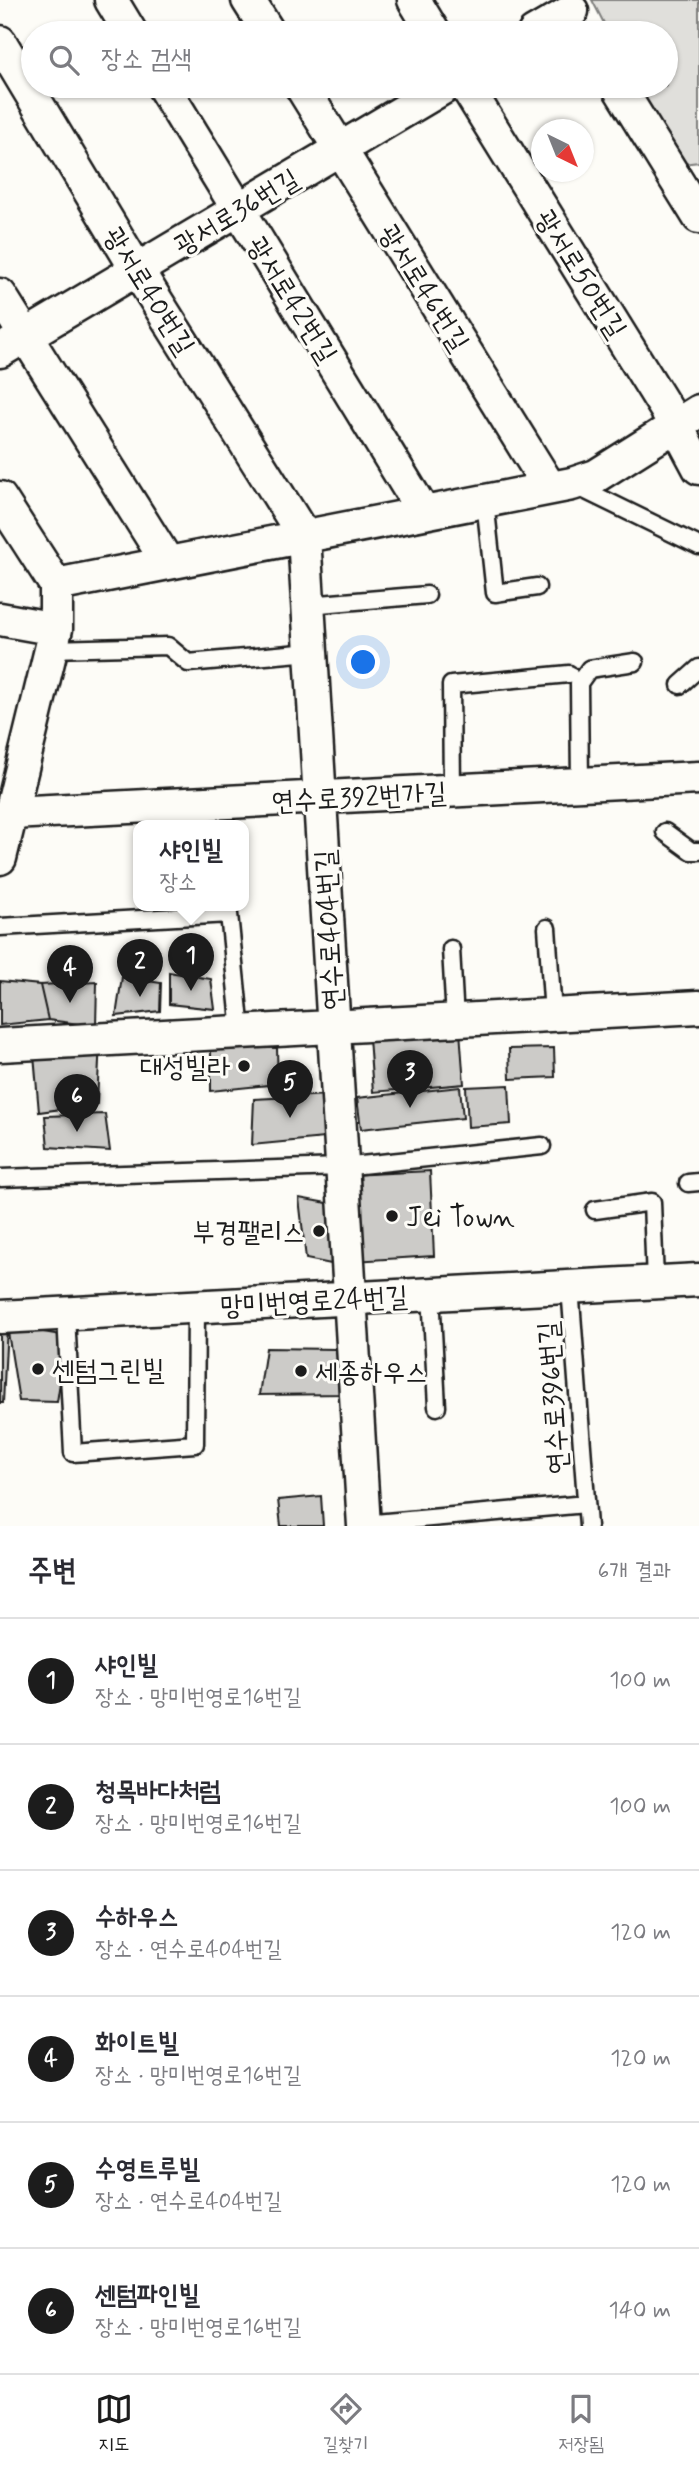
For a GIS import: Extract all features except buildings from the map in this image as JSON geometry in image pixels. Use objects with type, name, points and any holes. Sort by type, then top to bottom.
[{"type":"street","points":[[111,0],[124,21]]},
{"type":"street","points":[[248,0],[261,21]]},
{"type":"street","points":[[414,0],[427,21]]},
{"type":"street","name":"광서로40번길","points":[[0,42],[21,77]]},
{"type":"street","name":"광서로40번길","points":[[34,98],[137,270],[304,536]]},
{"type":"street","name":"광서로42번길","points":[[170,98],[424,513]]},
{"type":"street","name":"광서로46번길","points":[[308,98],[561,486]]},
{"type":"street","name":"광서로36번길","points":[[13,343],[426,98]]},
{"type":"street","name":"광서로50번길","points":[[474,98],[690,427],[699,468]]},
{"type":"street","points":[[625,98],[699,217]]},
{"type":"street","points":[[0,295],[13,343],[168,563]]},
{"type":"street","points":[[56,585],[561,486],[596,476],[690,427]]},
{"type":"street","points":[[0,858],[53,639],[56,585],[3,513]]},
{"type":"street","name":"연수로404번길","points":[[304,536],[364,1525]]},
{"type":"street","points":[[0,619],[53,639]]},
{"type":"street","name":"연수로392번가길","points":[[11,813],[699,778]]},
{"type":"street","points":[[0,1045],[699,1006]]},
{"type":"street","name":"망미번영로24번길","points":[[0,1317],[699,1280]]},
{"type":"lane","points":[[561,486],[699,546]]},
{"type":"lane","points":[[485,501],[495,593],[537,587]]},
{"type":"lane","points":[[308,606],[427,596]]},
{"type":"lane","points":[[53,639],[168,646],[188,663],[311,652]]},
{"type":"lane","points":[[580,784],[579,683],[589,669],[635,662]]},
{"type":"lane","points":[[680,685],[699,668]]},
{"type":"lane","points":[[452,791],[451,685],[569,674]]},
{"type":"lane","points":[[665,832],[691,851],[699,851]]},
{"type":"lane","points":[[0,927],[229,915],[241,1031]]},
{"type":"lane","points":[[547,928],[553,1014]]},
{"type":"lane","points":[[451,949],[455,1020]]},
{"type":"lane","points":[[0,1178],[342,1167],[542,1146]]},
{"type":"lane","points":[[595,1210],[652,1202],[655,1282]]},
{"type":"lane","name":"연수로396번길","points":[[570,1287],[588,1526]]},
{"type":"lane","name":"망미번영로24번길","points":[[431,1293],[437,1407]]},
{"type":"lane","name":"망미번영로24번길","points":[[66,1315],[73,1453],[195,1444],[196,1307]]},
{"type":"lane","name":"연수로396번길","points":[[364,1525],[586,1504]]},
{"type":"shaded area","points":[[592,0],[699,0],[699,162],[682,164],[646,98],[678,98],[678,21],[603,21]]},
{"type":"place","name":"샤인빌","points":[[191,991]]},
{"type":"place","name":"청목바다처럼","points":[[140,997]]},
{"type":"place","name":"화이트빌","points":[[70,1003]]},
{"type":"place","name":"대성빌라","points":[[244,1066]]},
{"type":"place","name":"수하우스","points":[[410,1108]]},
{"type":"place","name":"수영트루빌","points":[[290,1118]]},
{"type":"place","name":"센텀파인빌","points":[[77,1132]]},
{"type":"place","name":"Jei Town","points":[[392,1216]]},
{"type":"place","name":"부경팰리스","points":[[319,1231]]},
{"type":"place","name":"센텀그린빌","points":[[38,1369]]},
{"type":"place","name":"세종하우스","points":[[301,1371]]}]
